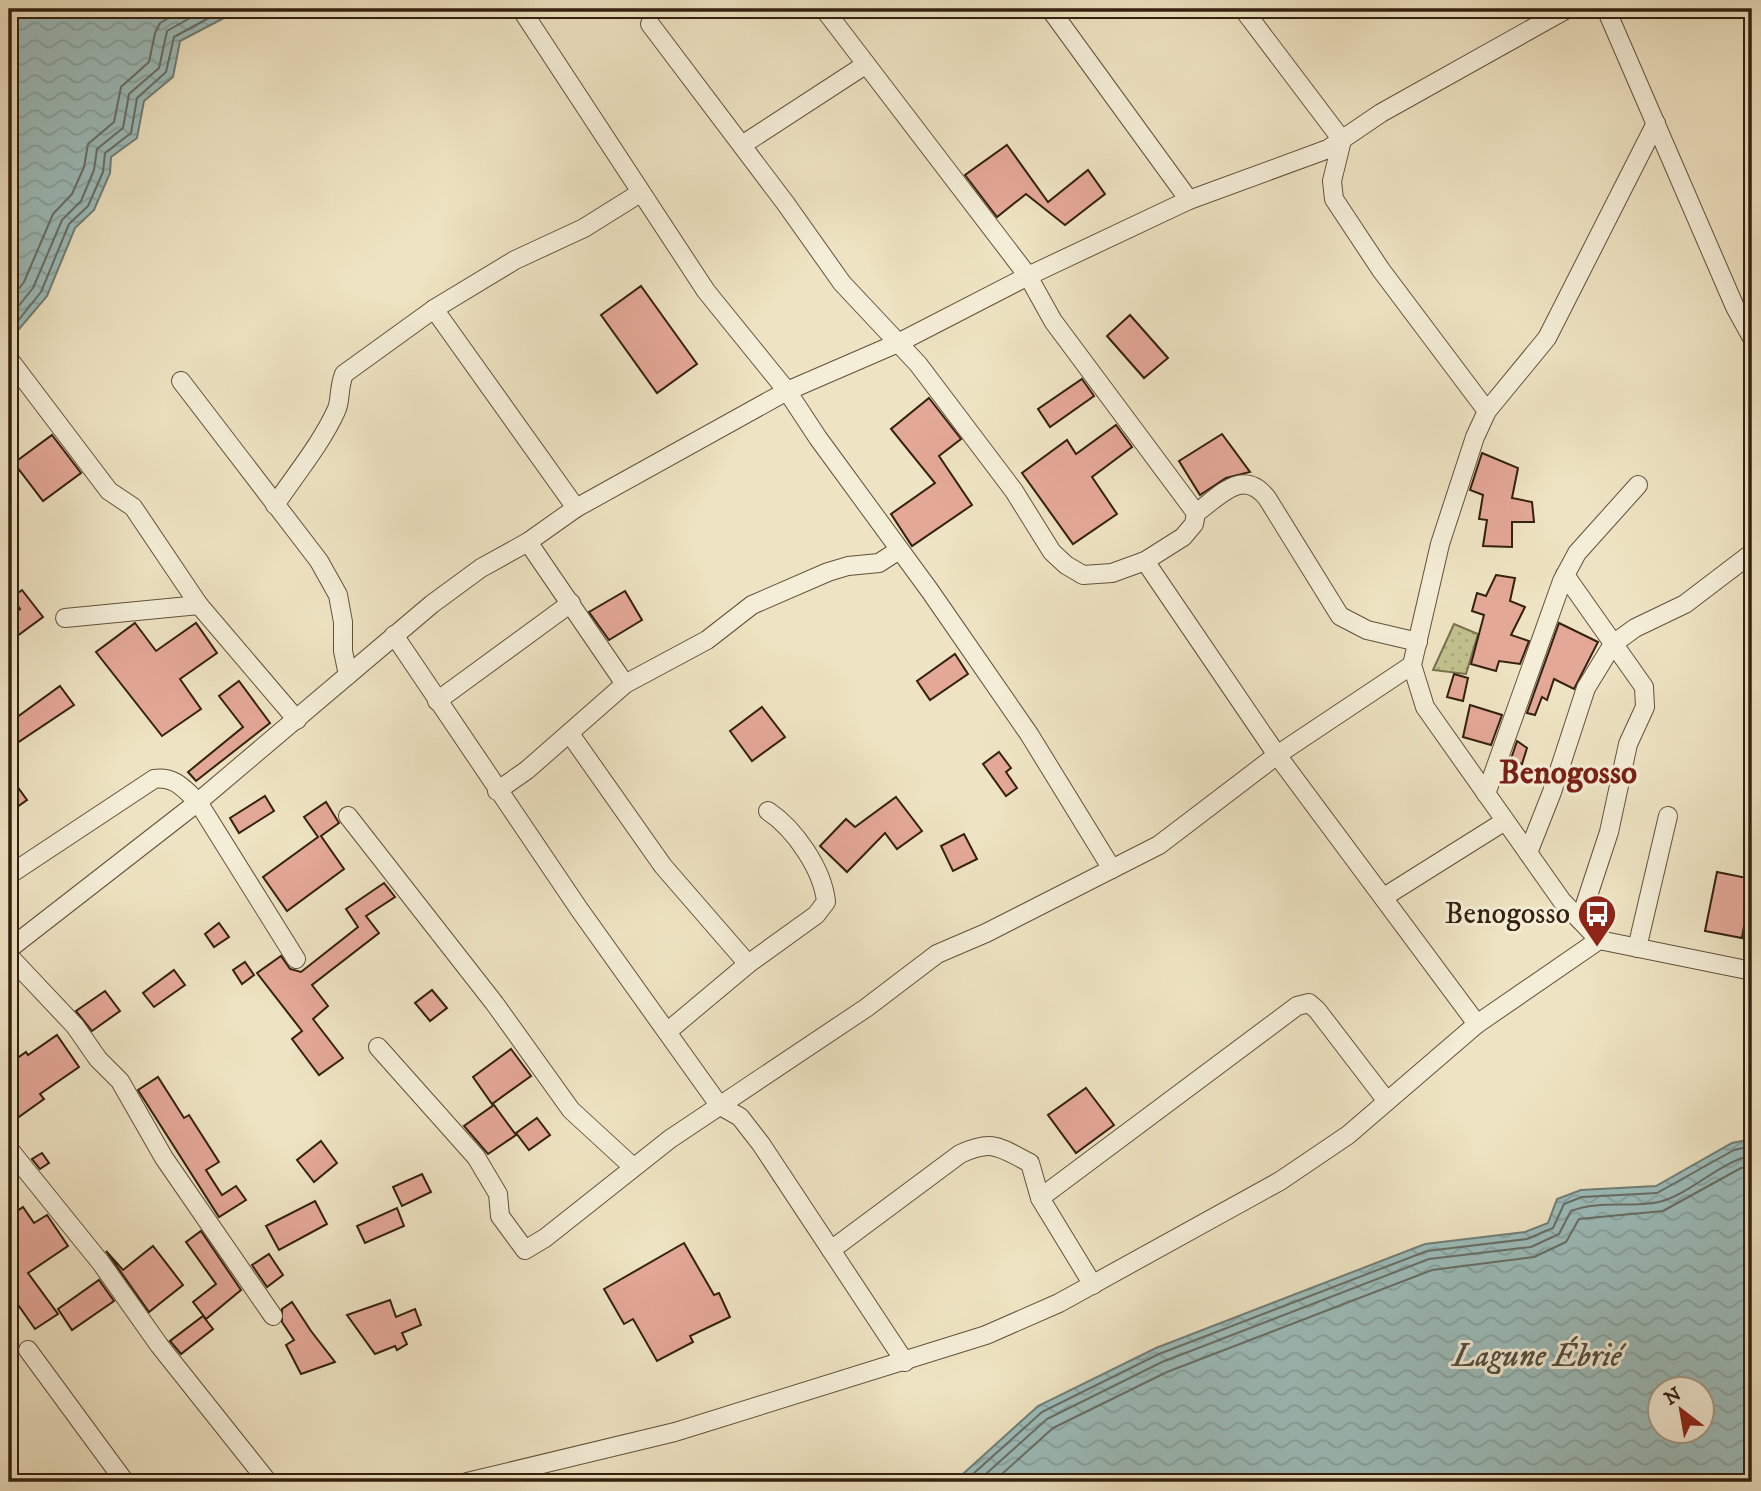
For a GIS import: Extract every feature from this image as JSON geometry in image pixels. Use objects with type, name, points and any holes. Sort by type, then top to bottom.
[{"type":"street","points":[[522,9],[706,291],[787,391],[1029,734],[1112,869]]},
{"type":"street","points":[[824,9],[1028,275],[1053,321],[1196,513]]},
{"type":"street","points":[[1050,9],[1189,200]]},
{"type":"street","points":[[1243,9],[1342,139]]},
{"type":"street","points":[[9,949],[198,802],[394,635],[481,568],[528,541],[576,508],[787,391],[898,343],[1028,275],[1189,200],[1315,154],[1381,113],[1567,9]]},
{"type":"street","points":[[1606,9],[1656,123],[1744,306],[1752,338]]},
{"type":"street","points":[[650,24],[742,145],[842,284],[918,364],[1014,491],[1052,552],[1066,565],[1083,575],[1112,573],[1145,561],[1183,537],[1194,524],[1196,513],[1239,483],[1250,483],[1259,488],[1340,616],[1367,630],[1418,642]]},
{"type":"street","points":[[742,145],[865,65]]},
{"type":"street","points":[[1656,123],[1546,338],[1487,411],[1451,505],[1412,665],[1425,707],[1528,853],[1599,940],[1752,971]]},
{"type":"street","points":[[1342,139],[1332,181],[1334,200],[1381,270],[1487,411]]},
{"type":"street","points":[[275,505],[331,423],[338,407],[337,391],[344,374],[435,309],[515,260],[584,228],[640,193]]},
{"type":"street","points":[[435,309],[576,508]]},
{"type":"street","points":[[9,359],[108,491],[133,507],[199,605],[297,720]]},
{"type":"street","points":[[181,381],[319,561],[338,595],[348,675]]},
{"type":"street","points":[[1486,794],[1510,735],[1538,641],[1565,575],[1577,553],[1638,485]]},
{"type":"street","points":[[528,541],[625,684]]},
{"type":"street","points":[[498,791],[570,734],[625,684],[707,640],[752,605],[828,572],[848,566],[879,563],[899,550]]},
{"type":"street","points":[[1528,853],[1552,792],[1586,688],[1613,643],[1636,628],[1685,604],[1752,553]]},
{"type":"street","points":[[1145,561],[1277,755],[1477,1024]]},
{"type":"street","points":[[1565,575],[1644,687],[1647,697],[1628,744],[1609,832],[1580,920]]},
{"type":"street","points":[[437,701],[571,603]]},
{"type":"street","points":[[65,618],[199,605]]},
{"type":"street","points":[[394,635],[498,791],[719,1105],[740,1117],[761,1144],[905,1362]]},
{"type":"street","points":[[378,1047],[476,1157],[498,1194],[500,1216],[525,1250],[545,1238],[634,1167],[719,1105],[866,1008],[937,954],[986,933],[1159,845],[1277,755],[1412,665]]},
{"type":"street","points":[[570,734],[663,866],[748,964]]},
{"type":"street","points":[[9,875],[155,779],[166,778],[178,783],[198,802],[296,959]]},
{"type":"street","points":[[668,1031],[748,964],[816,915],[826,902],[825,886],[813,864],[778,818],[768,811]]},
{"type":"street","points":[[348,816],[495,1004],[571,1110],[634,1167]]},
{"type":"street","points":[[1637,948],[1668,816]]},
{"type":"street","points":[[1384,897],[1505,821]]},
{"type":"street","points":[[467,1482],[674,1432],[905,1362],[986,1335],[1093,1285],[1280,1181],[1348,1135],[1477,1024],[1599,940]]},
{"type":"street","points":[[9,956],[75,1026],[98,1059],[120,1082],[164,1158],[272,1316]]},
{"type":"street","points":[[1040,1198],[1297,1006],[1308,1003],[1317,1010],[1386,1100]]},
{"type":"street","points":[[831,1250],[960,1154],[981,1144],[995,1145],[1030,1163],[1040,1198],[1093,1285]]},
{"type":"street","points":[[9,1149],[101,1263],[159,1345],[268,1482]]},
{"type":"street","points":[[28,1350],[125,1482]]},
{"type":"green space","points":[[1454,624],[1478,634],[1466,674],[1433,670]]},
{"type":"water","points":[[9,9],[241,9],[180,41],[173,77],[144,101],[137,138],[111,157],[110,173],[94,210],[75,228],[47,296],[9,341]]},
{"type":"water","name":"Lagune Ébrié","points":[[1752,1139],[1752,1482],[954,1482],[1038,1406],[1156,1348],[1425,1244],[1525,1232],[1548,1223],[1557,1199],[1581,1190],[1656,1186],[1732,1143]]},
{"type":"building","points":[[1007,145],[1048,202],[1088,170],[1105,194],[1065,225],[1026,194],[997,217],[965,175]]},
{"type":"building","points":[[641,286],[697,364],[657,393],[601,315]]},
{"type":"building","points":[[1130,315],[1168,358],[1144,378],[1107,336]]},
{"type":"building","points":[[1082,379],[1094,396],[1050,427],[1038,409]]},
{"type":"building","points":[[929,398],[961,439],[939,456],[972,505],[912,546],[891,514],[935,483],[891,429]]},
{"type":"building","points":[[1116,425],[1132,447],[1092,477],[1117,514],[1073,544],[1022,473],[1067,440],[1076,454]]},
{"type":"building","points":[[1222,434],[1250,472],[1226,478],[1200,495],[1179,461]]},
{"type":"building","points":[[52,435],[81,473],[43,501],[14,463]]},
{"type":"building","points":[[1482,453],[1518,468],[1512,498],[1532,502],[1534,522],[1512,522],[1512,547],[1483,546],[1487,520],[1479,519],[1483,495],[1470,490]]},
{"type":"building","points":[[1496,575],[1515,578],[1510,601],[1525,607],[1511,635],[1529,641],[1520,664],[1499,661],[1496,671],[1471,664],[1484,615],[1472,611],[1477,593],[1486,596]]},
{"type":"building","points":[[22,590],[43,617],[9,642],[9,618],[20,609],[12,597]]},
{"type":"building","points":[[625,591],[642,620],[609,640],[589,612]]},
{"type":"building","points":[[135,623],[156,651],[196,623],[217,653],[180,679],[201,709],[162,736],[96,652]]},
{"type":"building","points":[[1559,623],[1598,642],[1574,689],[1554,679],[1547,700],[1542,697],[1535,715],[1527,713]]},
{"type":"building","points":[[955,654],[968,674],[930,700],[917,681]]},
{"type":"building","points":[[1454,674],[1468,678],[1463,701],[1447,697]]},
{"type":"building","points":[[239,681],[270,723],[196,781],[188,772],[243,727],[219,696]]},
{"type":"building","points":[[60,686],[74,705],[17,743],[9,731],[9,723]]},
{"type":"building","points":[[1470,705],[1502,715],[1491,745],[1463,737]]},
{"type":"building","points":[[762,707],[785,737],[752,761],[730,731]]},
{"type":"building","points":[[1517,741],[1527,748],[1522,764],[1511,759]]},
{"type":"building","points":[[999,752],[1011,768],[1006,772],[1017,788],[1006,796],[983,764]]},
{"type":"building","points":[[9,775],[27,800],[17,807],[9,795]]},
{"type":"building","points":[[265,796],[274,811],[239,833],[230,818]]},
{"type":"building","points":[[896,797],[922,831],[897,849],[885,833],[847,872],[820,846],[846,819],[855,827]]},
{"type":"building","points":[[326,802],[339,823],[321,836],[344,869],[287,911],[263,877],[318,837],[304,817]]},
{"type":"building","points":[[964,834],[977,859],[953,871],[941,846]]},
{"type":"building","points":[[1717,872],[1752,879],[1742,938],[1705,931]]},
{"type":"building","points":[[384,883],[395,897],[366,916],[379,933],[312,985],[328,1006],[313,1019],[343,1058],[319,1075],[292,1039],[302,1031],[257,973],[281,956],[290,969],[301,972],[358,927],[346,909]]},
{"type":"building","points":[[219,923],[229,937],[214,947],[205,934]]},
{"type":"building","points":[[245,962],[254,975],[242,984],[233,970]]},
{"type":"building","points":[[174,970],[185,985],[154,1007],[143,993]]},
{"type":"building","points":[[432,990],[447,1008],[430,1021],[415,1003]]},
{"type":"building","points":[[105,991],[120,1011],[92,1031],[76,1011]]},
{"type":"building","points":[[57,1035],[79,1067],[40,1094],[44,1099],[9,1124],[9,1049],[16,1059],[26,1052],[28,1055]]},
{"type":"building","points":[[511,1049],[531,1076],[492,1104],[473,1077]]},
{"type":"building","points":[[158,1077],[184,1118],[189,1115],[219,1162],[206,1170],[222,1195],[236,1186],[246,1200],[219,1217],[138,1090]]},
{"type":"building","points":[[1086,1088],[1114,1125],[1076,1153],[1048,1115]]},
{"type":"building","points":[[494,1105],[516,1135],[488,1154],[464,1126]]},
{"type":"building","points":[[537,1118],[550,1135],[529,1150],[516,1133]]},
{"type":"building","points":[[321,1141],[337,1163],[314,1182],[297,1160]]},
{"type":"building","points":[[42,1153],[49,1163],[40,1169],[32,1159]]},
{"type":"building","points":[[422,1174],[431,1192],[402,1206],[393,1187]]},
{"type":"building","points":[[315,1201],[327,1224],[279,1250],[266,1226]]},
{"type":"building","points":[[23,1207],[34,1223],[47,1215],[68,1246],[28,1273],[58,1314],[35,1329],[9,1292],[9,1217]]},
{"type":"building","points":[[397,1208],[404,1226],[365,1243],[357,1226]]},
{"type":"building","points":[[201,1231],[241,1290],[206,1319],[193,1302],[216,1284],[186,1242]]},
{"type":"building","points":[[684,1243],[714,1295],[719,1293],[730,1317],[690,1336],[693,1342],[657,1361],[633,1319],[624,1324],[604,1289]]},
{"type":"building","points":[[153,1246],[183,1285],[149,1312],[106,1251],[123,1270]]},
{"type":"building","points":[[269,1254],[283,1275],[267,1287],[252,1265]]},
{"type":"building","points":[[99,1280],[114,1301],[72,1330],[58,1309]]},
{"type":"building","points":[[390,1300],[396,1317],[415,1309],[421,1325],[402,1333],[407,1344],[397,1350],[395,1346],[375,1354],[347,1315]]},
{"type":"building","points":[[292,1302],[335,1362],[301,1374],[286,1345],[294,1340],[282,1322],[282,1309]]},
{"type":"building","points":[[203,1316],[213,1329],[181,1354],[170,1341]]},
{"type":"place","name":"Benogosso","points":[[1597,948]]},
{"type":"district","name":"Benogosso","points":[[1568,773]]}]
